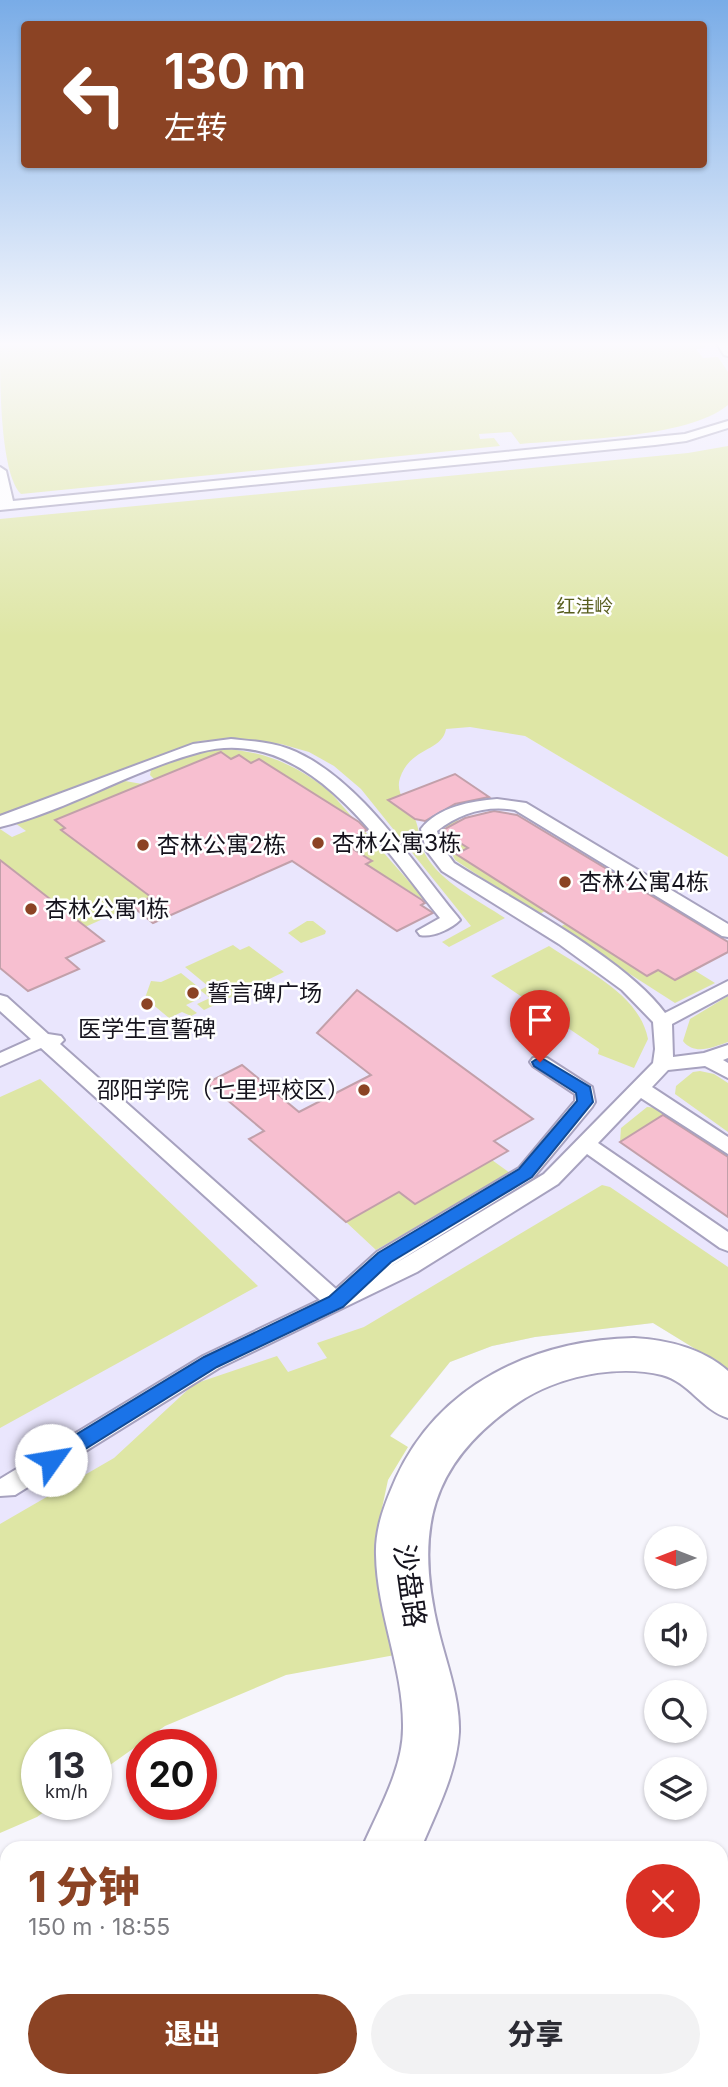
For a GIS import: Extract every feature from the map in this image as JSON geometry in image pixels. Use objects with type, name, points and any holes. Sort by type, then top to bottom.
[{"type":"street","name":"沙盘路","points":[[394,1841],[408,1814],[431,1731],[423,1664],[406,1598],[402,1532],[414,1490],[437,1449],[470,1413],[509,1385],[544,1367],[589,1358],[636,1355],[670,1359],[697,1372],[728,1400]]},
{"type":"lane","points":[[0,471],[4,506],[651,441]]},
{"type":"lane","points":[[1,822],[199,747],[228,744],[265,748],[309,763],[342,789],[451,920],[426,931]]},
{"type":"lane","points":[[6,1488],[211,1362],[409,1267],[551,1180],[662,1065],[666,1044],[662,1021],[638,992],[448,867],[436,852],[429,829],[436,823],[479,805],[494,803],[520,806],[728,932]]},
{"type":"lane","points":[[1,822],[19,834]]},
{"type":"lane","points":[[662,1021],[728,987]]},
{"type":"lane","points":[[0,1001],[50,1040],[336,1302]]},
{"type":"lane","points":[[0,1060],[50,1040]]},
{"type":"lane","points":[[662,1065],[708,1059],[728,1051]]},
{"type":"lane","points":[[708,1059],[728,1072]]},
{"type":"lane","points":[[336,1302],[385,1257],[526,1173],[585,1102],[584,1091],[540,1062]]},
{"type":"lane","points":[[640,1088],[728,1147]]},
{"type":"lane","points":[[586,1144],[728,1243]]},
{"type":"shaded area","name":"邵阳学院（七里坪校区）","points":[[0,441],[728,441],[728,527],[279,589],[728,857],[728,1369],[653,1323],[535,1337],[492,1346],[450,1362],[390,1437],[0,1565]]},
{"type":"green space","points":[[5,441],[497,441],[500,446],[21,494],[14,483]]},
{"type":"green space","points":[[518,441],[554,441],[520,444]]},
{"type":"green space","name":"红洼岭","points":[[728,446],[728,857],[525,736],[470,727],[446,729],[439,742],[411,760],[399,783],[403,798],[416,821],[423,850],[432,864],[450,882],[505,918],[449,947],[442,942],[471,926],[361,789],[334,766],[309,752],[281,744],[228,739],[199,741],[0,817],[0,519],[688,453]]},
{"type":"green space","points":[[223,749],[267,757],[294,768],[319,783],[331,793],[427,902],[366,864],[372,861],[353,849],[357,846],[347,840],[351,817],[260,760],[251,763],[239,756],[231,759],[220,752],[175,771],[295,850],[228,854],[259,876],[253,879],[126,791],[56,820],[66,828],[62,830],[152,897],[85,927],[0,860],[0,829],[12,837],[26,831],[15,823],[125,781],[142,784],[154,779],[150,775],[151,770],[192,754]]},
{"type":"green space","points":[[457,820],[477,833],[468,848],[456,854],[545,911],[538,915],[455,860],[443,836],[446,826]]},
{"type":"green space","points":[[307,921],[313,921],[326,931],[325,934],[301,943],[288,933]]},
{"type":"green space","points":[[565,924],[647,976],[658,970],[675,980],[694,970],[715,983],[675,1003],[558,928]]},
{"type":"green space","points":[[233,945],[240,950],[249,946],[284,972],[204,1010],[197,1004],[210,998],[200,990],[208,986],[185,967]]},
{"type":"green space","points":[[549,946],[608,984],[634,1008],[648,1039],[634,1068],[598,1054],[599,1049],[491,976]]},
{"type":"green space","points":[[181,973],[197,986],[190,989],[201,998],[186,1005],[197,1013],[191,1016],[182,1012],[169,1018],[145,998],[151,981],[161,982]]},
{"type":"green space","points":[[728,996],[728,1042],[704,1049],[688,1046],[683,1041],[690,1019]]},
{"type":"green space","points":[[693,1072],[714,1074],[728,1083],[728,1132],[675,1094],[676,1086]]},
{"type":"green space","points":[[40,1079],[258,1286],[0,1428],[0,1097]]},
{"type":"green space","points":[[647,1107],[660,1108],[667,1113],[620,1142],[621,1128]]},
{"type":"green space","points":[[492,1160],[510,1173],[376,1250],[346,1222],[399,1192],[415,1204]]},
{"type":"green space","points":[[602,1185],[610,1187],[728,1267],[728,1369],[653,1323],[535,1337],[492,1346],[450,1362],[390,1436],[408,1447],[388,1480],[375,1541],[395,1655],[286,1675],[161,1729],[126,1729],[126,1754],[112,1764],[112,1729],[21,1729],[21,1820],[30,1820],[0,1833],[0,1524],[114,1458],[194,1384],[277,1356],[288,1372],[327,1358],[317,1343],[364,1327]]},
{"type":"building","points":[[221,752],[231,759],[239,755],[251,763],[259,759],[359,822],[367,830],[347,840],[357,847],[353,849],[372,861],[366,864],[422,900],[425,903],[421,905],[433,913],[397,931],[292,861],[153,923],[132,906],[151,897],[61,830],[65,828],[55,820]]},
{"type":"building","points":[[455,774],[489,797],[455,804],[425,821],[415,819],[388,800]]},
{"type":"building","name":"杏林公寓4栋","points":[[494,811],[517,815],[728,942],[728,952],[675,980],[658,970],[647,976],[456,854],[468,848],[441,831],[465,818]]},
{"type":"building","name":"杏林公寓1栋","points":[[0,860],[104,941],[66,958],[79,969],[28,991],[0,968]]},
{"type":"building","points":[[357,990],[533,1119],[494,1141],[508,1151],[415,1204],[399,1192],[346,1222],[249,1139],[264,1131],[207,1083],[242,1065],[299,1112],[371,1075],[317,1033]]},
{"type":"building","points":[[663,1115],[728,1157],[728,1217],[620,1142]]},
{"type":"place","name":"杏林公寓3栋","points":[[318,843]]},
{"type":"place","name":"杏林公寓2栋","points":[[143,845]]},
{"type":"place","name":"杏林公寓4栋","points":[[565,882]]},
{"type":"place","name":"杏林公寓1栋","points":[[31,909]]},
{"type":"place","name":"誓言碑广场","points":[[193,993]]},
{"type":"place","name":"医学生宣誓碑","points":[[147,1004]]},
{"type":"place","name":"邵阳学院（七里坪校区）","points":[[364,1090]]},
{"type":"route","points":[[51,1460],[211,1362],[336,1302],[385,1257],[526,1173],[585,1102],[584,1091],[540,1062]]}]
